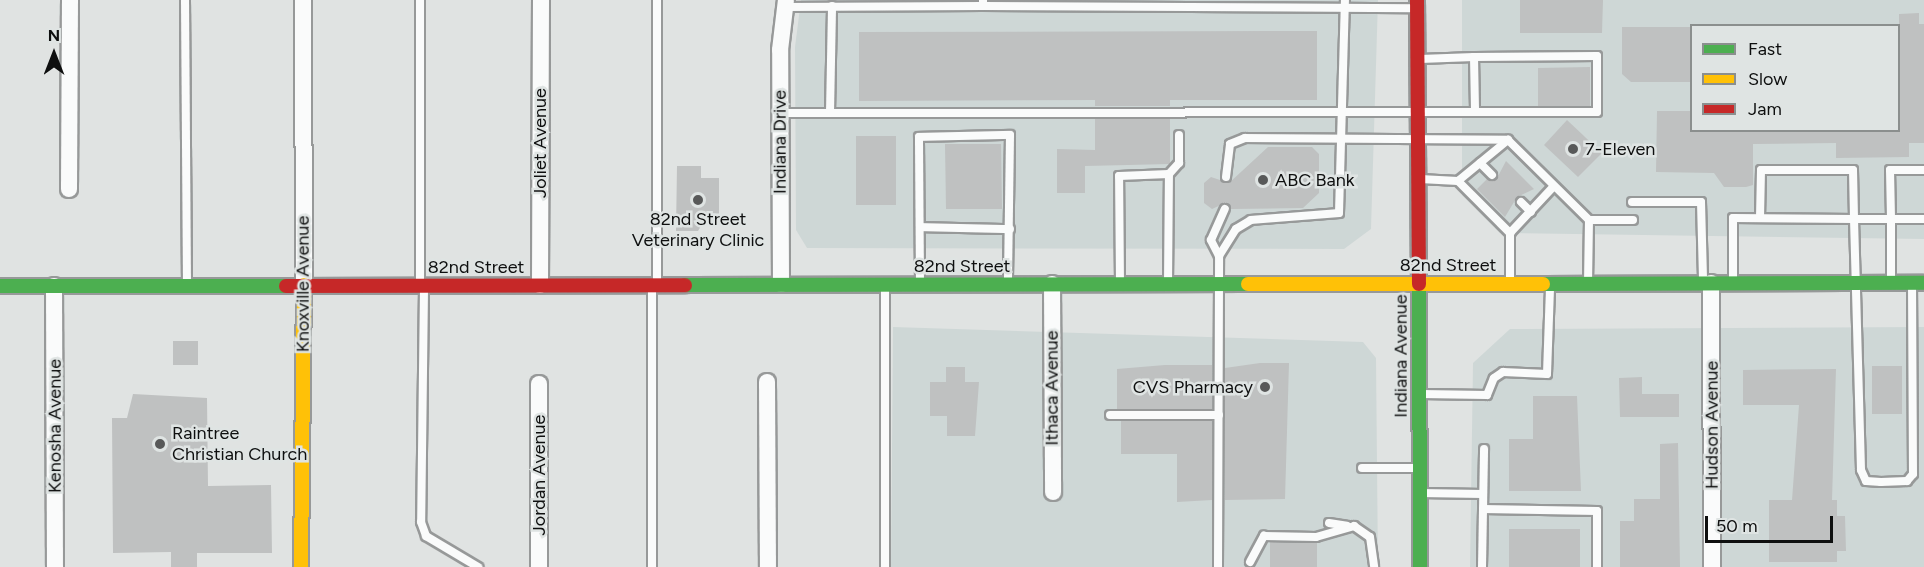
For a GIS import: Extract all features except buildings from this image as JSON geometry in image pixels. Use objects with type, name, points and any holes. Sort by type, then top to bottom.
[{"type":"main road","name":"Indiana Avenue","points":[[1417,4],[1420,567]]},
{"type":"main road","name":"82nd Street","points":[[0,286],[1918,283]]},
{"type":"main road","name":"Knoxville Avenue","points":[[301,567],[304,285]]},
{"type":"street","points":[[69,0],[69,189]]},
{"type":"street","name":"Knoxville Avenue","points":[[303,0],[304,285]]},
{"type":"street","name":"Joliet Avenue","points":[[540,285],[541,0]]},
{"type":"street","name":"Indiana Drive","points":[[780,284],[780,113],[786,3]]},
{"type":"street","name":"Hudson Avenue","points":[[1707,283],[1712,567]]},
{"type":"street","name":"Ithaca Avenue","points":[[1052,284],[1053,492]]},
{"type":"street","name":"Kenosha Avenue","points":[[54,286],[55,567]]},
{"type":"street","points":[[767,382],[768,567]]},
{"type":"street","name":"Jordan Avenue","points":[[539,384],[539,567]]},
{"type":"lane","points":[[185,0],[187,286]]},
{"type":"lane","points":[[420,0],[421,522],[426,536],[478,567]]},
{"type":"lane","points":[[652,567],[657,0]]},
{"type":"lane","points":[[786,3],[1417,4]]},
{"type":"lane","points":[[830,113],[836,4]]},
{"type":"lane","points":[[1218,567],[1220,256],[1236,230],[1251,219],[1339,213],[1344,111],[1345,4]]},
{"type":"lane","points":[[780,113],[1344,111],[1475,108],[1597,112],[1597,56],[1417,59]]},
{"type":"lane","points":[[1474,57],[1475,108]]},
{"type":"lane","points":[[920,284],[919,137],[1010,135],[1008,284]]},
{"type":"lane","points":[[1168,284],[1169,174],[1179,163],[1179,135]]},
{"type":"lane","points":[[1417,179],[1458,181],[1508,140]]},
{"type":"lane","points":[[1226,177],[1227,152],[1236,141],[1508,140],[1554,188],[1589,220],[1633,220]]},
{"type":"lane","points":[[1480,163],[1492,175]]},
{"type":"lane","points":[[1760,218],[1761,170],[1853,170],[1861,470],[1866,481],[1907,481],[1913,474],[1918,283]]},
{"type":"lane","points":[[1891,283],[1890,170],[1924,170]]},
{"type":"lane","points":[[1120,284],[1119,176],[1169,174]]},
{"type":"lane","points":[[1458,181],[1510,233],[1510,283]]},
{"type":"lane","points":[[1510,233],[1554,188]]},
{"type":"lane","points":[[1521,202],[1531,212]]},
{"type":"lane","points":[[1632,202],[1701,202],[1707,283]]},
{"type":"lane","points":[[1220,256],[1211,240],[1225,209]]},
{"type":"lane","points":[[1733,283],[1734,218],[1924,219]]},
{"type":"lane","points":[[1588,283],[1589,220]]},
{"type":"lane","points":[[920,227],[1010,229]]},
{"type":"lane","points":[[1420,394],[1487,395],[1498,374],[1547,374],[1550,283]]},
{"type":"lane","points":[[885,284],[885,567]]},
{"type":"lane","points":[[1110,415],[1219,415]]},
{"type":"lane","points":[[1482,567],[1484,449]]},
{"type":"lane","points":[[1362,468],[1420,468]]},
{"type":"lane","points":[[1420,493],[1483,494]]},
{"type":"lane","points":[[1483,509],[1597,511],[1597,567]]},
{"type":"lane","points":[[1329,523],[1354,526],[1370,537],[1374,567]]},
{"type":"lane","points":[[1250,562],[1264,536],[1316,537],[1354,526]]},
{"type":"shaded area","points":[[801,0],[1378,0],[1371,229],[1344,249],[807,248],[796,230],[795,47]]},
{"type":"shaded area","points":[[1462,0],[1924,0],[1924,239],[1500,233],[1462,195]]},
{"type":"shaded area","points":[[893,327],[1363,342],[1376,358],[1378,567],[891,567]]},
{"type":"shaded area","points":[[1924,327],[1924,567],[1470,567],[1473,363],[1510,329]]},
{"type":"traffic: fast","points":[[1543,284],[1924,283]]},
{"type":"traffic: fast","points":[[685,285],[1248,284]]},
{"type":"traffic: fast","points":[[1419,284],[1420,567]]},
{"type":"traffic: fast","points":[[0,286],[286,286]]},
{"type":"traffic: slow","points":[[1248,284],[1543,284]]},
{"type":"traffic: slow","points":[[301,567],[304,285]]},
{"type":"traffic: jam","points":[[1417,0],[1419,284]]},
{"type":"traffic: jam","points":[[286,286],[685,285]]},
{"type":"place","name":"7-Eleven","points":[[1573,149]]},
{"type":"place","name":"ABC Bank","points":[[1263,180]]},
{"type":"place","name":"82nd Street Veterinary Clinic","points":[[698,200]]},
{"type":"place","name":"CVS Pharmacy","points":[[1265,387]]},
{"type":"place","name":"Raintree Christian Church","points":[[160,444]]}]
